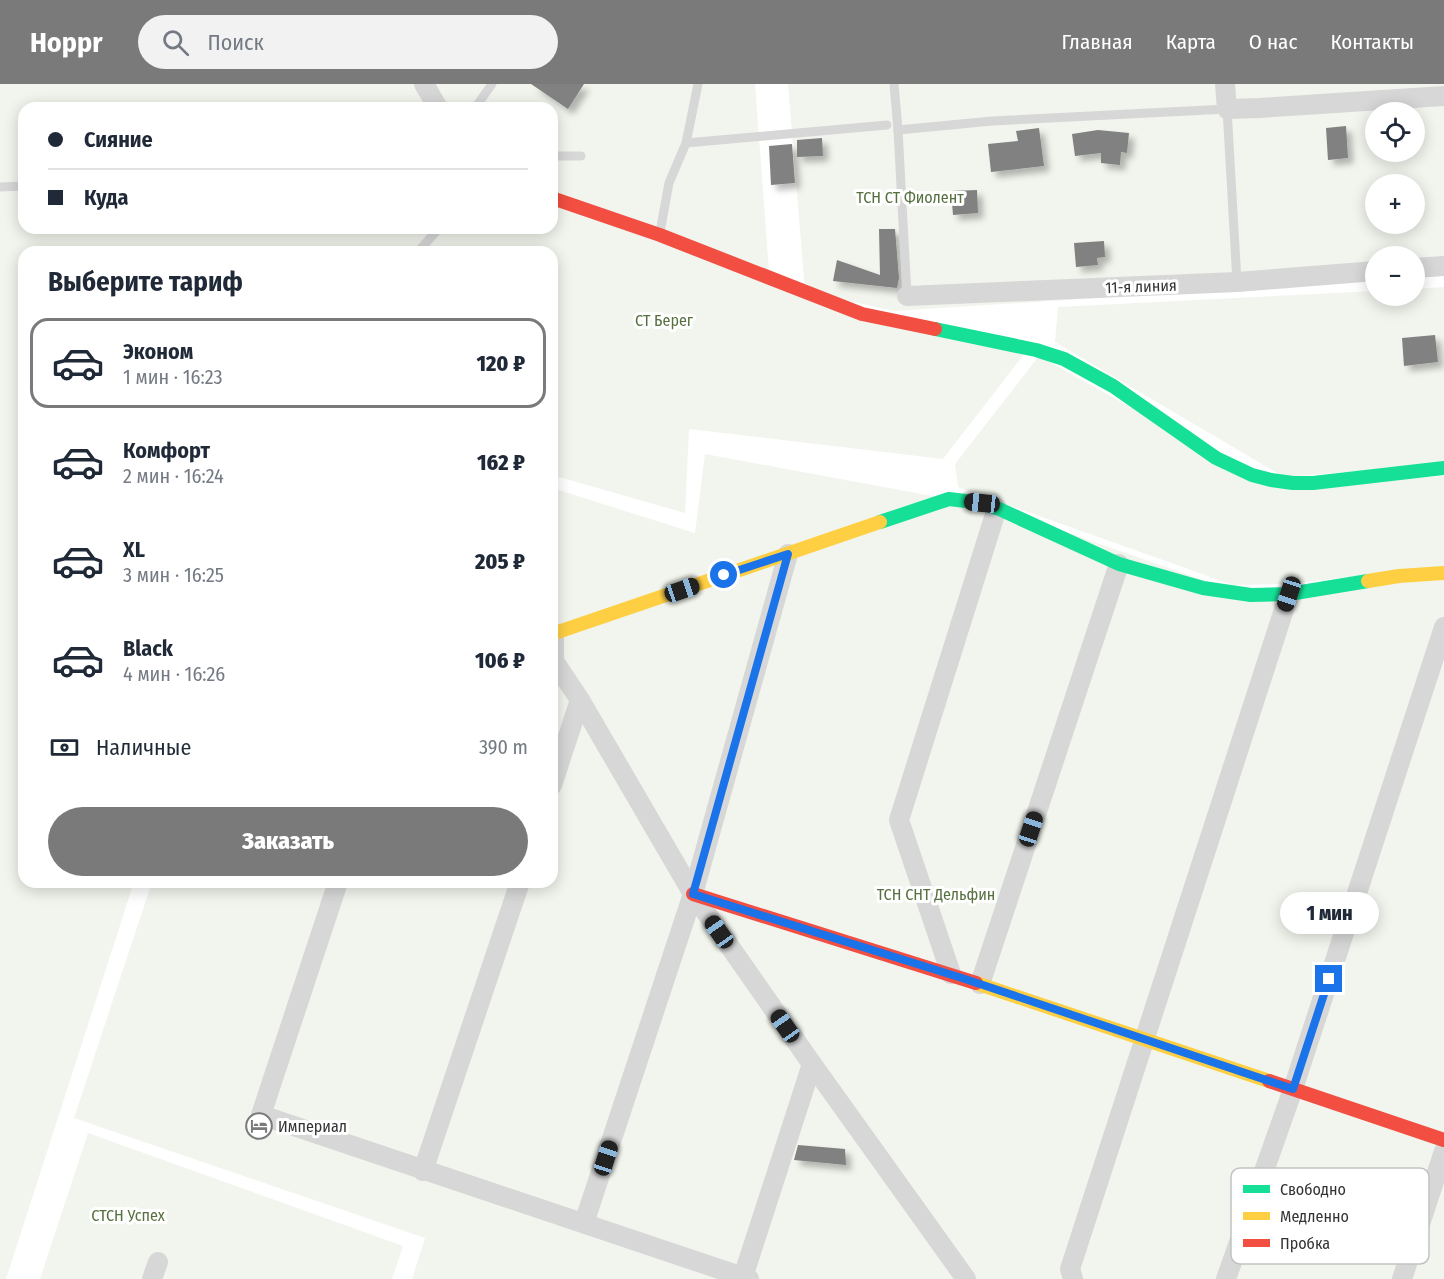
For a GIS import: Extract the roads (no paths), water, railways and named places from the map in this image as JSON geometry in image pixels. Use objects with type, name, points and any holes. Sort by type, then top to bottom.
[{"type":"street","points":[[424,84],[434,102]]},
{"type":"street","points":[[1226,84],[1227,109],[1444,96]]},
{"type":"street","points":[[558,200],[660,235],[862,314],[1036,350],[1064,359],[1113,386],[1216,458],[1252,475],[1293,483],[1313,483],[1444,468]]},
{"type":"street","points":[[1425,267],[1444,266]]},
{"type":"street","name":"11-я линия","points":[[907,296],[1237,282],[1365,272]]},
{"type":"street","points":[[558,631],[949,499],[982,503],[997,508],[1119,564],[1203,588],[1251,595],[1289,594],[1399,576],[1444,573]]},
{"type":"street","points":[[951,974],[899,820],[997,508]]},
{"type":"street","points":[[584,1224],[693,894],[788,554]]},
{"type":"street","points":[[980,984],[1119,564]]},
{"type":"street","points":[[1073,1279],[1070,1269],[1289,594]]},
{"type":"street","points":[[1265,1168],[1444,627]]},
{"type":"street","points":[[558,667],[580,700],[693,894],[966,1279]]},
{"type":"street","points":[[558,767],[580,700]]},
{"type":"street","points":[[336,888],[261,1115],[746,1278],[812,1064]]},
{"type":"street","points":[[423,1171],[518,888]]},
{"type":"street","points":[[693,894],[951,974],[1444,1140]]},
{"type":"street","points":[[1429,1196],[1444,1150]]},
{"type":"street","points":[[1226,1279],[1231,1264]]},
{"type":"street","points":[[1402,1279],[1407,1264]]},
{"type":"lane","points":[[480,102],[492,84]]},
{"type":"lane","points":[[660,235],[669,183],[686,143],[698,84]]},
{"type":"lane","points":[[894,84],[907,296]]},
{"type":"lane","points":[[898,130],[992,121],[1227,109],[1237,282]]},
{"type":"lane","points":[[686,143],[887,125]]},
{"type":"lane","points":[[558,156],[581,156]]},
{"type":"lane","points":[[0,188],[18,186]]},
{"type":"lane","points":[[424,246],[434,234]]},
{"type":"place","name":"Империал","points":[[259,1126]]},
{"type":"park label","name":"ТСН СТ Фиолент","points":[[910,197]]},
{"type":"park label","name":"СТ Берег","points":[[664,320]]},
{"type":"park label","name":"ТСН СНТ Дельфин","points":[[936,894]]},
{"type":"park label","name":"СТСН Успех","points":[[128,1215]]}]
